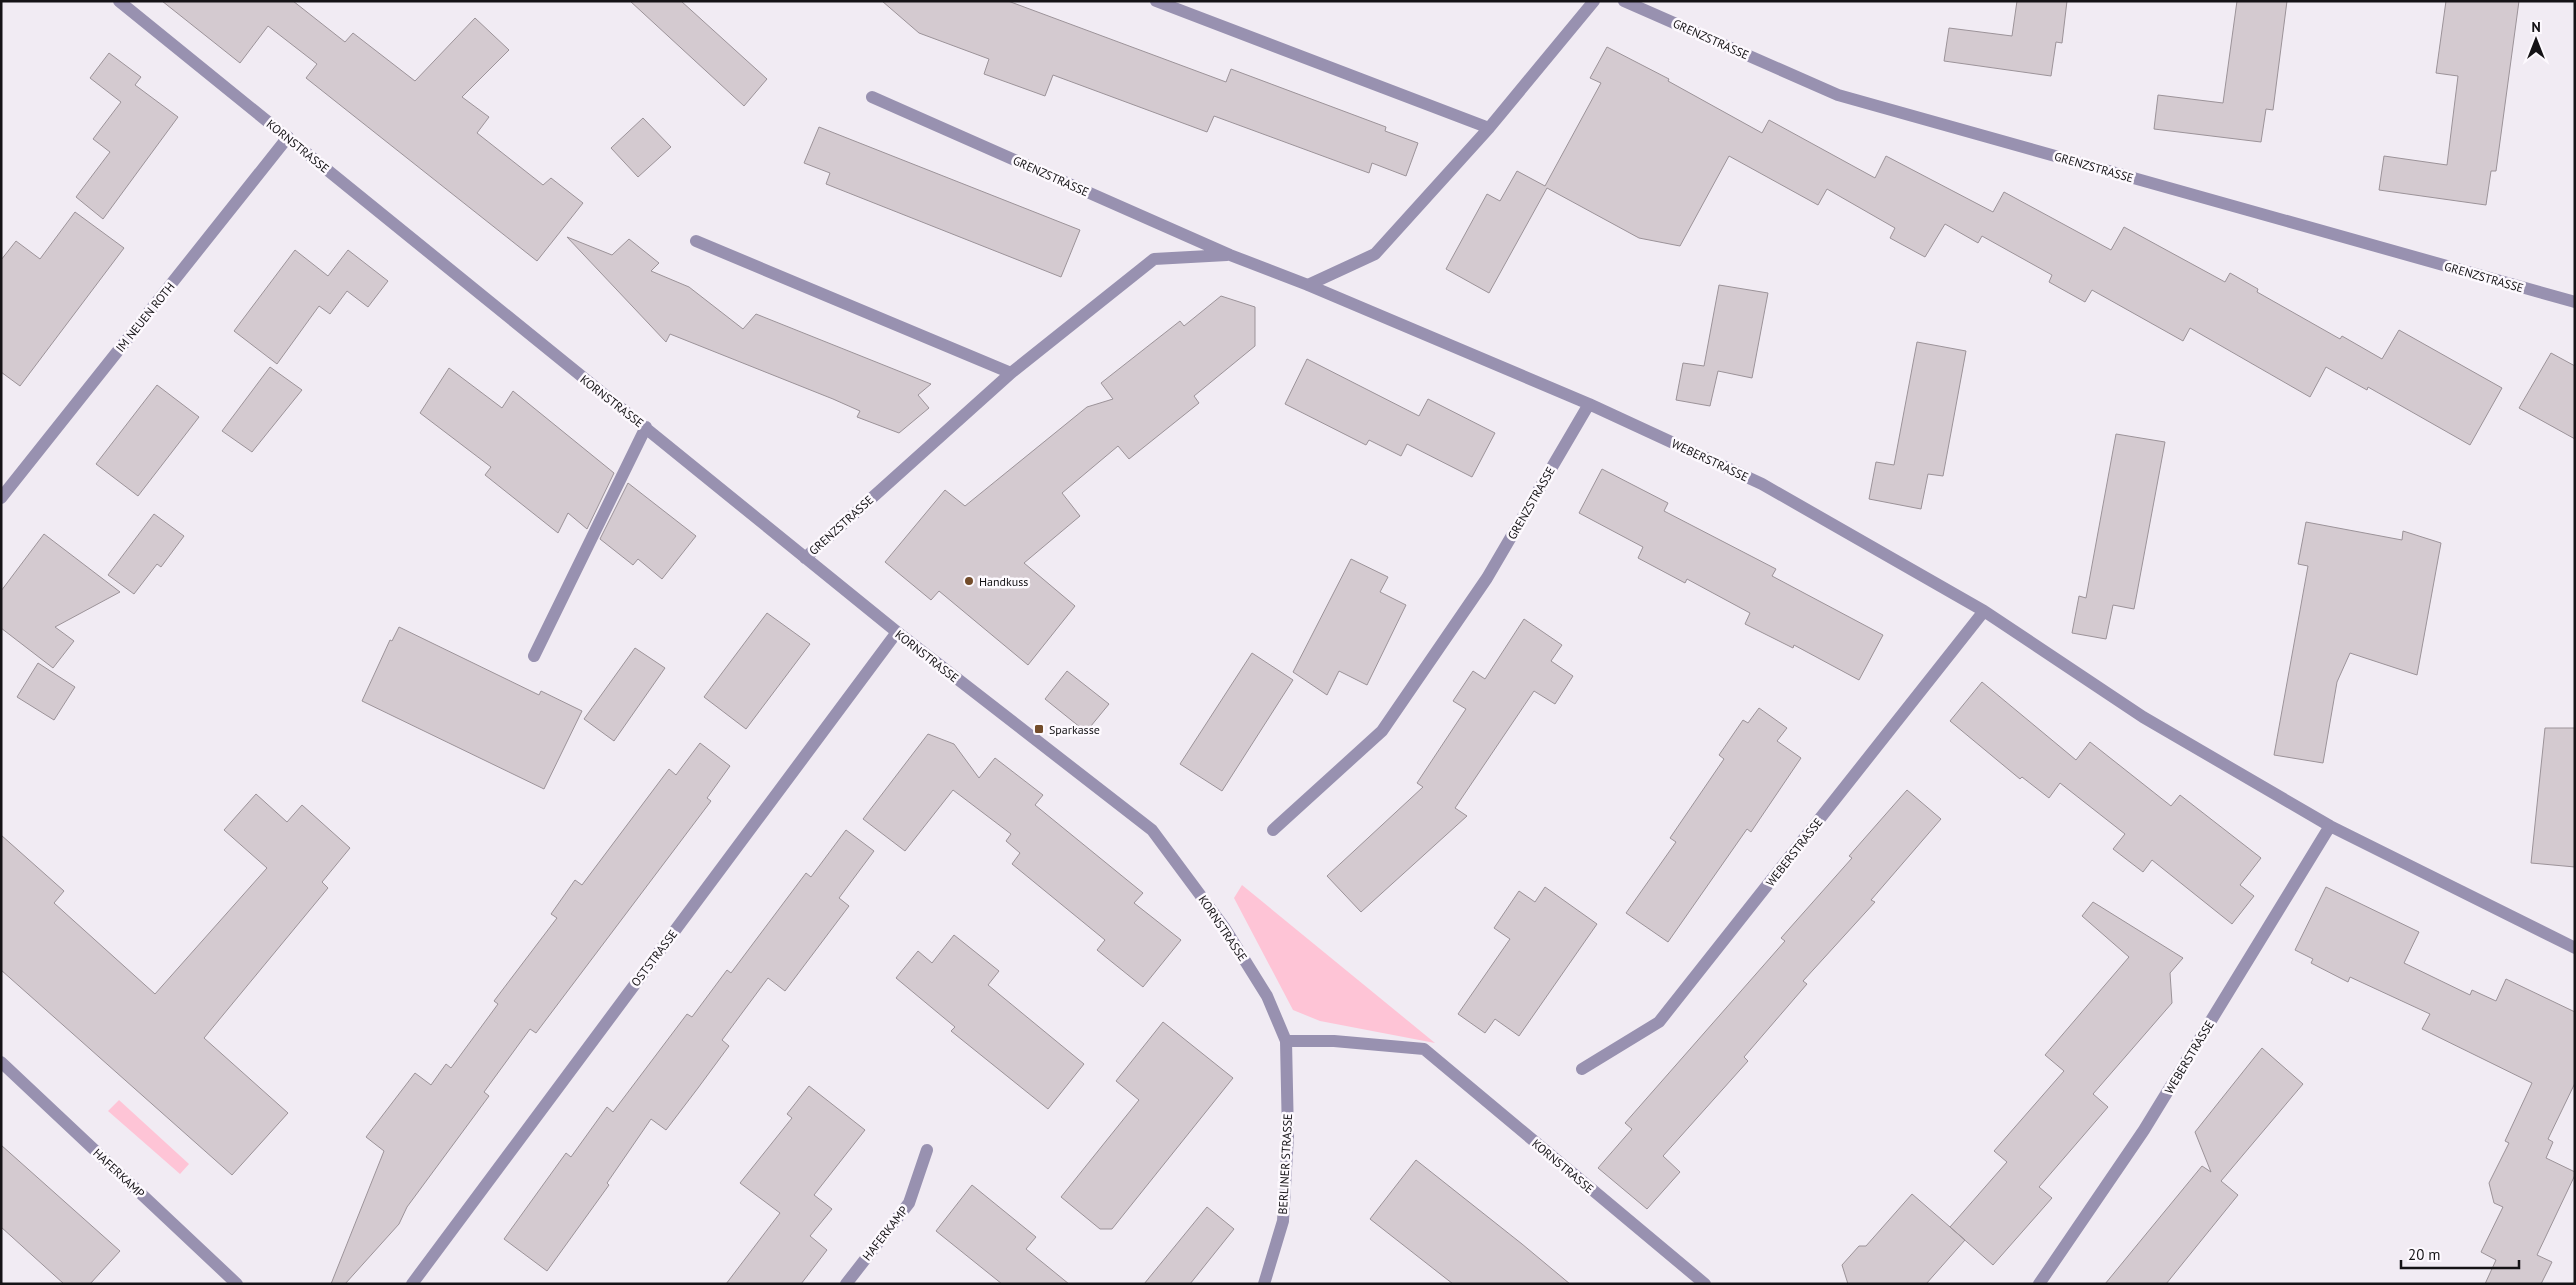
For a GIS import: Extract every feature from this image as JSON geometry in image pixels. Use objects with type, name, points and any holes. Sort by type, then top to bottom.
[{"type":"street","name":"KORNSTRASSE","points":[[119,1],[897,632],[1152,830],[1224,927],[1267,996],[1286,1041],[1334,1041],[1424,1049],[1705,1284]]},
{"type":"street","points":[[1156,1],[1490,128]]},
{"type":"street","points":[[1308,285],[1374,254],[1490,128],[1594,1]]},
{"type":"street","name":"GRENZSTRASSE","points":[[1624,1],[1838,94],[2575,302]]},
{"type":"street","name":"GRENZSTRASSE","points":[[872,96],[1230,255],[1308,285],[1589,404],[1487,578],[1382,731],[1273,830]]},
{"type":"street","name":"IM NEUEN ROTH","points":[[1,498],[288,137]]},
{"type":"street","points":[[696,241],[1011,373]]},
{"type":"street","name":"GRENZSTRASSE","points":[[805,558],[1011,373],[1154,259],[1230,255]]},
{"type":"street","name":"WEBERSTRASSE","points":[[1589,404],[1762,484],[1984,611],[2142,717],[2330,826],[2575,948]]},
{"type":"street","points":[[534,656],[646,427]]},
{"type":"street","name":"WEBERSTRASSE","points":[[1582,1069],[1659,1022],[1984,611]]},
{"type":"street","name":"OSTSTRASSE","points":[[412,1284],[897,632]]},
{"type":"street","name":"WEBERSTRASSE","points":[[2039,1284],[2144,1130],[2330,826]]},
{"type":"street","name":"BERLINER STRASSE","points":[[1264,1284],[1283,1221],[1288,1136],[1286,1041]]},
{"type":"street","name":"HAFERKAMP","points":[[1,1062],[237,1284]]},
{"type":"street","name":"HAFERKAMP","points":[[846,1284],[909,1203],[927,1150]]},
{"type":"shaded area","points":[[1242,885],[1435,1043],[1320,1021],[1293,1010],[1234,898]]},
{"type":"shaded area","points":[[119,1100],[189,1164],[180,1174],[108,1111]]},
{"type":"building","points":[[162,1],[293,1],[345,42],[353,33],[415,81],[475,18],[509,50],[462,97],[489,117],[477,133],[543,185],[551,178],[583,203],[537,261],[306,78],[317,64],[268,26],[240,63]]},
{"type":"building","points":[[630,1],[681,1],[767,79],[744,106]]},
{"type":"building","points":[[882,1],[1008,1],[1226,82],[1231,69],[1386,127],[1385,131],[1418,143],[1406,176],[1372,163],[1369,173],[1214,116],[1207,132],[1053,75],[1045,96],[984,74],[989,59],[919,33]]},
{"type":"building","points":[[2017,1],[2067,1],[2062,43],[2056,42],[2051,76],[1944,61],[1949,28],[2012,36]]},
{"type":"building","points":[[2237,1],[2287,1],[2273,110],[2266,109],[2261,142],[2154,129],[2158,95],[2223,103]]},
{"type":"building","points":[[2446,1],[2519,1],[2496,171],[2491,171],[2486,205],[2379,190],[2384,156],[2447,165],[2458,76],[2436,73]]},
{"type":"building","points":[[1607,47],[1669,79],[1668,81],[1762,133],[1769,120],[1875,178],[1886,156],[1993,212],[2004,192],[2111,250],[2124,227],[2225,282],[2230,273],[2258,289],[2257,292],[2340,339],[2342,336],[2382,359],[2399,330],[2502,388],[2470,445],[2368,387],[2367,390],[2326,367],[2310,397],[2190,328],[2183,341],[2092,290],[2085,302],[2049,282],[2052,275],[1982,236],[1978,243],[1945,224],[1925,257],[1890,238],[1895,228],[1827,189],[1818,205],[1729,156],[1680,246],[1639,238],[1547,188],[1489,293],[1446,269],[1487,194],[1500,201],[1517,171],[1545,186],[1601,83],[1590,78]]},
{"type":"building","points":[[109,53],[141,77],[135,85],[178,117],[103,219],[76,197],[110,152],[93,139],[121,102],[90,78]]},
{"type":"building","points":[[643,118],[671,147],[638,177],[611,148]]},
{"type":"building","points":[[819,127],[1080,230],[1061,277],[826,184],[830,173],[804,163]]},
{"type":"building","points":[[75,212],[124,248],[20,386],[1,372],[1,260],[16,241],[40,259]]},
{"type":"building","points":[[567,237],[612,255],[629,239],[659,263],[651,271],[689,287],[743,329],[756,314],[931,384],[918,395],[929,408],[899,433],[857,417],[860,411],[833,399],[670,334],[666,342]]},
{"type":"building","points":[[295,250],[328,276],[348,250],[388,281],[368,307],[347,291],[330,314],[319,306],[277,364],[234,331]]},
{"type":"building","points":[[1719,285],[1768,293],[1752,378],[1718,371],[1710,406],[1676,400],[1683,363],[1704,366]]},
{"type":"building","points":[[1221,296],[1255,307],[1255,346],[1194,396],[1199,403],[1129,459],[1118,446],[1062,493],[1080,516],[1024,563],[1075,606],[1028,665],[939,591],[931,600],[885,562],[945,490],[965,506],[1087,407],[1113,399],[1101,383],[1180,321],[1184,326]]},
{"type":"building","points":[[1917,342],[1966,351],[1943,476],[1928,474],[1921,509],[1869,499],[1876,462],[1894,465]]},
{"type":"building","points":[[2551,353],[2575,366],[2575,439],[2519,408]]},
{"type":"building","points":[[1307,359],[1419,416],[1428,399],[1495,433],[1472,477],[1407,444],[1401,456],[1369,440],[1366,445],[1285,404]]},
{"type":"building","points":[[270,367],[302,390],[252,452],[222,431]]},
{"type":"building","points":[[449,368],[502,408],[513,391],[614,473],[587,529],[568,513],[558,533],[485,475],[491,467],[420,413]]},
{"type":"building","points":[[157,385],[199,417],[138,496],[96,464]]},
{"type":"building","points":[[2116,434],[2165,442],[2134,609],[2113,605],[2106,639],[2072,633],[2079,596],[2086,598]]},
{"type":"building","points":[[1602,469],[1668,503],[1664,511],[1776,569],[1772,576],[1883,635],[1859,680],[1794,645],[1793,648],[1745,624],[1750,613],[1687,579],[1685,583],[1638,558],[1643,547],[1579,513]]},
{"type":"building","points":[[628,483],[696,536],[662,579],[638,559],[633,565],[600,539]]},
{"type":"building","points":[[154,514],[184,536],[161,567],[157,564],[134,594],[108,575]]},
{"type":"building","points":[[2306,522],[2402,540],[2403,531],[2441,543],[2417,675],[2350,653],[2337,682],[2323,763],[2274,755],[2308,566],[2298,564]]},
{"type":"building","points":[[44,534],[120,592],[55,627],[74,641],[53,668],[1,628],[1,591]]},
{"type":"building","points":[[1351,559],[1388,577],[1380,592],[1406,605],[1367,685],[1339,671],[1327,695],[1293,672]]},
{"type":"building","points":[[767,613],[810,644],[746,729],[704,697]]},
{"type":"building","points":[[1524,619],[1562,645],[1551,661],[1573,676],[1555,704],[1534,691],[1455,808],[1467,816],[1361,912],[1327,876],[1423,787],[1417,783],[1466,709],[1453,701],[1473,671],[1485,679]]},
{"type":"building","points":[[399,627],[539,695],[541,691],[582,711],[544,789],[362,701],[390,640],[392,641]]},
{"type":"building","points":[[635,648],[665,668],[614,741],[584,719]]},
{"type":"building","points":[[1252,653],[1293,680],[1222,791],[1180,764]]},
{"type":"building","points":[[38,663],[75,687],[54,720],[17,697]]},
{"type":"building","points":[[1067,671],[1109,704],[1086,732],[1045,699]]},
{"type":"building","points":[[1982,682],[2076,760],[2090,742],[2171,806],[2180,795],[2261,858],[2240,885],[2254,896],[2232,924],[2152,860],[2143,872],[2113,849],[2125,834],[2060,783],[2049,798],[2022,777],[2020,779],[1950,721]]},
{"type":"building","points":[[1759,708],[1787,728],[1777,741],[1801,758],[1751,832],[1747,829],[1668,942],[1626,913],[1676,842],[1670,838],[1724,759],[1719,755],[1743,720],[1748,723]]},
{"type":"building","points":[[2545,728],[2575,728],[2575,867],[2531,863]]},
{"type":"building","points":[[928,734],[954,744],[979,778],[995,758],[1043,795],[1035,805],[1143,893],[1134,903],[1181,940],[1143,987],[1097,950],[1105,940],[1012,864],[1020,853],[1006,841],[1011,834],[953,790],[905,851],[863,819]]},
{"type":"building","points":[[700,743],[730,766],[707,798],[711,801],[536,1033],[530,1029],[484,1092],[489,1096],[407,1207],[399,1224],[345,1284],[331,1284],[384,1151],[366,1137],[415,1073],[431,1085],[446,1064],[451,1068],[498,1004],[494,1001],[557,918],[551,914],[575,880],[582,885],[669,769],[676,775]]},
{"type":"building","points":[[1907,790],[1941,819],[1871,900],[1875,902],[1803,981],[1807,984],[1744,1057],[1748,1061],[1663,1156],[1680,1172],[1647,1209],[1598,1168],[1632,1129],[1625,1123],[1785,941],[1781,938],[1852,858],[1849,856]]},
{"type":"building","points":[[256,794],[287,822],[302,805],[350,848],[322,882],[328,888],[204,1038],[288,1113],[232,1175],[1,970],[1,835],[64,891],[54,903],[155,994],[267,868],[224,830]]},
{"type":"building","points":[[846,830],[874,851],[839,898],[849,906],[785,991],[768,978],[722,1040],[729,1046],[698,1088],[666,1130],[651,1119],[607,1183],[609,1185],[547,1271],[504,1239],[566,1153],[571,1157],[607,1107],[613,1112],[687,1014],[692,1017],[727,970],[731,973],[806,873],[811,877]]},
{"type":"building","points":[[1545,887],[1597,924],[1519,1036],[1495,1019],[1485,1033],[1458,1014],[1510,939],[1494,928],[1519,891],[1535,902]]},
{"type":"building","points":[[2326,887],[2419,932],[2404,963],[2470,995],[2472,990],[2496,1001],[2506,979],[2575,1012],[2575,1083],[2548,1139],[2553,1142],[2546,1158],[2575,1172],[2575,1175],[2537,1255],[2552,1262],[2541,1284],[2485,1284],[2496,1260],[2481,1252],[2503,1207],[2494,1203],[2489,1183],[2509,1143],[2505,1141],[2532,1083],[2422,1029],[2430,1014],[2350,977],[2348,982],[2311,963],[2313,959],[2295,950]]},
{"type":"building","points":[[2093,902],[2183,958],[2170,973],[2172,1003],[2093,1094],[2108,1107],[2039,1187],[2052,1198],[1993,1265],[1950,1227],[2007,1162],[1994,1151],[2064,1071],[2045,1055],[2129,957],[2082,916]]},
{"type":"building","points":[[954,935],[999,971],[988,985],[1084,1064],[1048,1109],[951,1031],[955,1027],[896,978],[918,951],[932,963]]},
{"type":"building","points":[[1163,1022],[1233,1078],[1112,1229],[1100,1229],[1061,1197],[1139,1100],[1116,1081]]},
{"type":"building","points":[[2262,1048],[2303,1084],[2221,1181],[2238,1195],[2166,1284],[2105,1284],[2202,1166],[2211,1172],[2195,1132]]},
{"type":"building","points":[[809,1086],[865,1130],[814,1195],[832,1209],[810,1236],[827,1250],[801,1284],[726,1284],[780,1213],[740,1183],[792,1118],[787,1114]]},
{"type":"building","points":[[1,1145],[120,1251],[90,1284],[64,1284],[1,1227]]},
{"type":"building","points":[[1416,1160],[1570,1284],[1453,1284],[1370,1219]]},
{"type":"building","points":[[972,1185],[1036,1237],[1026,1249],[1069,1284],[1002,1284],[936,1231]]},
{"type":"building","points":[[1912,1194],[1965,1240],[1926,1284],[1848,1284],[1842,1265],[1859,1246],[1866,1246]]},
{"type":"building","points":[[1207,1207],[1234,1229],[1190,1284],[1144,1284]]},
{"type":"place","name":"Handkuss","points":[[969,581]]},
{"type":"place","name":"Sparkasse","points":[[1039,729]]}]
